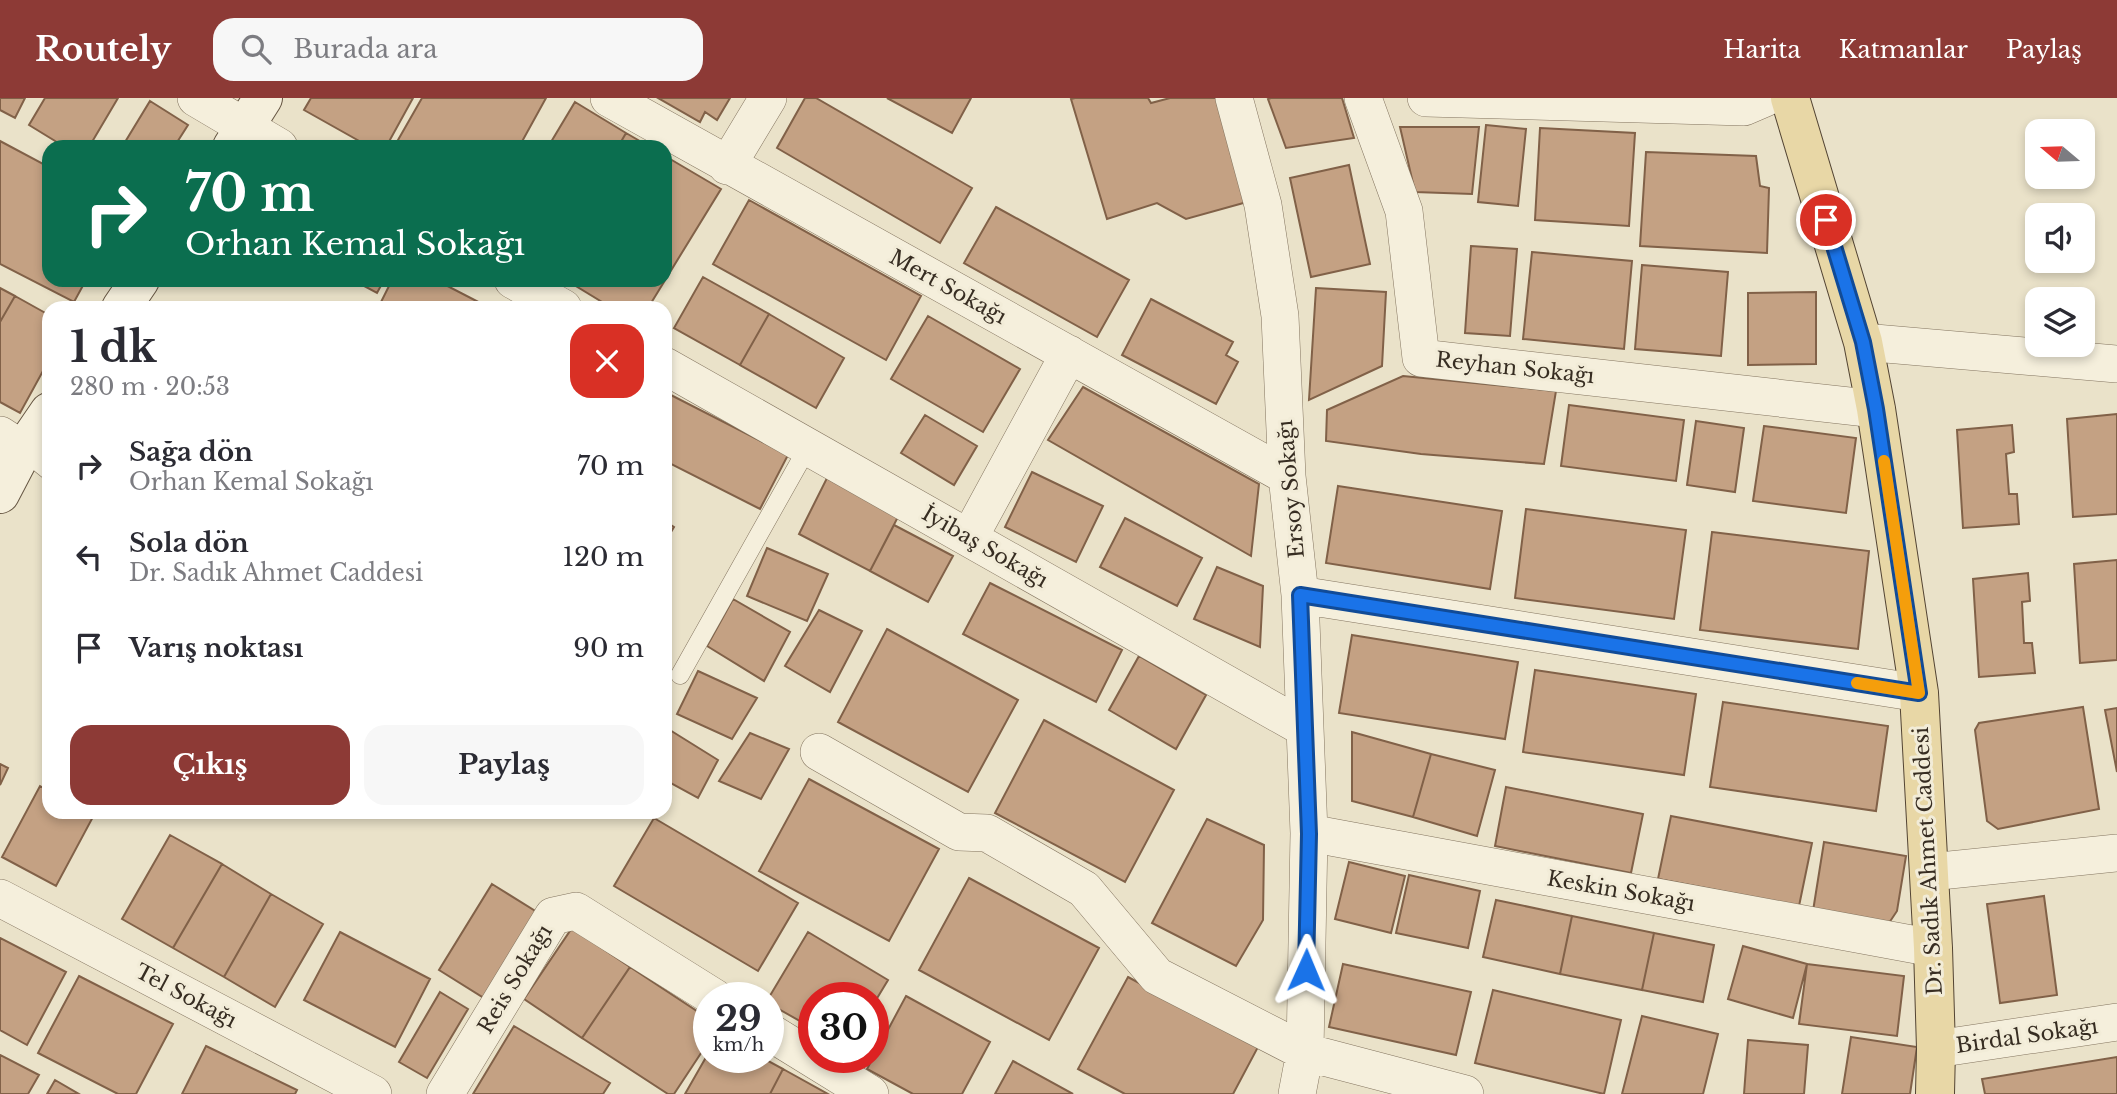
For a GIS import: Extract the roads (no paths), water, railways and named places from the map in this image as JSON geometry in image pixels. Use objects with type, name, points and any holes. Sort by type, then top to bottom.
[{"type":"main road","name":"Dr. Sadık Ahmet Caddesi","points":[[1790,98],[1863,342],[1876,409],[1919,693],[1930,872],[1935,1094]]},
{"type":"street","points":[[196,98],[247,124],[269,140]]},
{"type":"street","name":"Mert Sokağı","points":[[608,98],[1287,476]]},
{"type":"street","points":[[727,166],[768,98]]},
{"type":"street","name":"Ersoy Sokağı","points":[[1234,98],[1263,205],[1280,316],[1287,476],[1300,595],[1309,834],[1305,1052],[1297,1094]]},
{"type":"street","name":"Reyhan Sokağı","points":[[1363,98],[1404,211],[1420,358],[1876,409]]},
{"type":"street","points":[[1426,98],[1744,107],[1765,98]]},
{"type":"street","points":[[526,287],[550,301]]},
{"type":"street","points":[[1863,342],[2117,364]]},
{"type":"street","points":[[969,538],[1069,354]]},
{"type":"street","name":"İyibaş Sokağı","points":[[672,370],[1304,728]]},
{"type":"street","points":[[0,494],[42,423]]},
{"type":"street","points":[[1300,595],[1919,693]]},
{"type":"street","points":[[820,752],[959,832],[987,833],[1084,889],[1157,976],[1305,1052],[1465,1094]]},
{"type":"street","name":"Keskin Sokağı","points":[[1309,834],[1933,948]]},
{"type":"street","points":[[1930,872],[2117,853]]},
{"type":"street","name":"Tel Sokağı","points":[[0,898],[373,1094]]},
{"type":"street","name":"Reis Sokağı","points":[[444,1094],[553,916],[576,911],[693,984]]},
{"type":"street","name":"Birdal Sokağı","points":[[1936,1049],[2117,1022]]},
{"type":"street","points":[[784,1041],[870,1094]]},
{"type":"lane","points":[[680,675],[808,447]]}]
